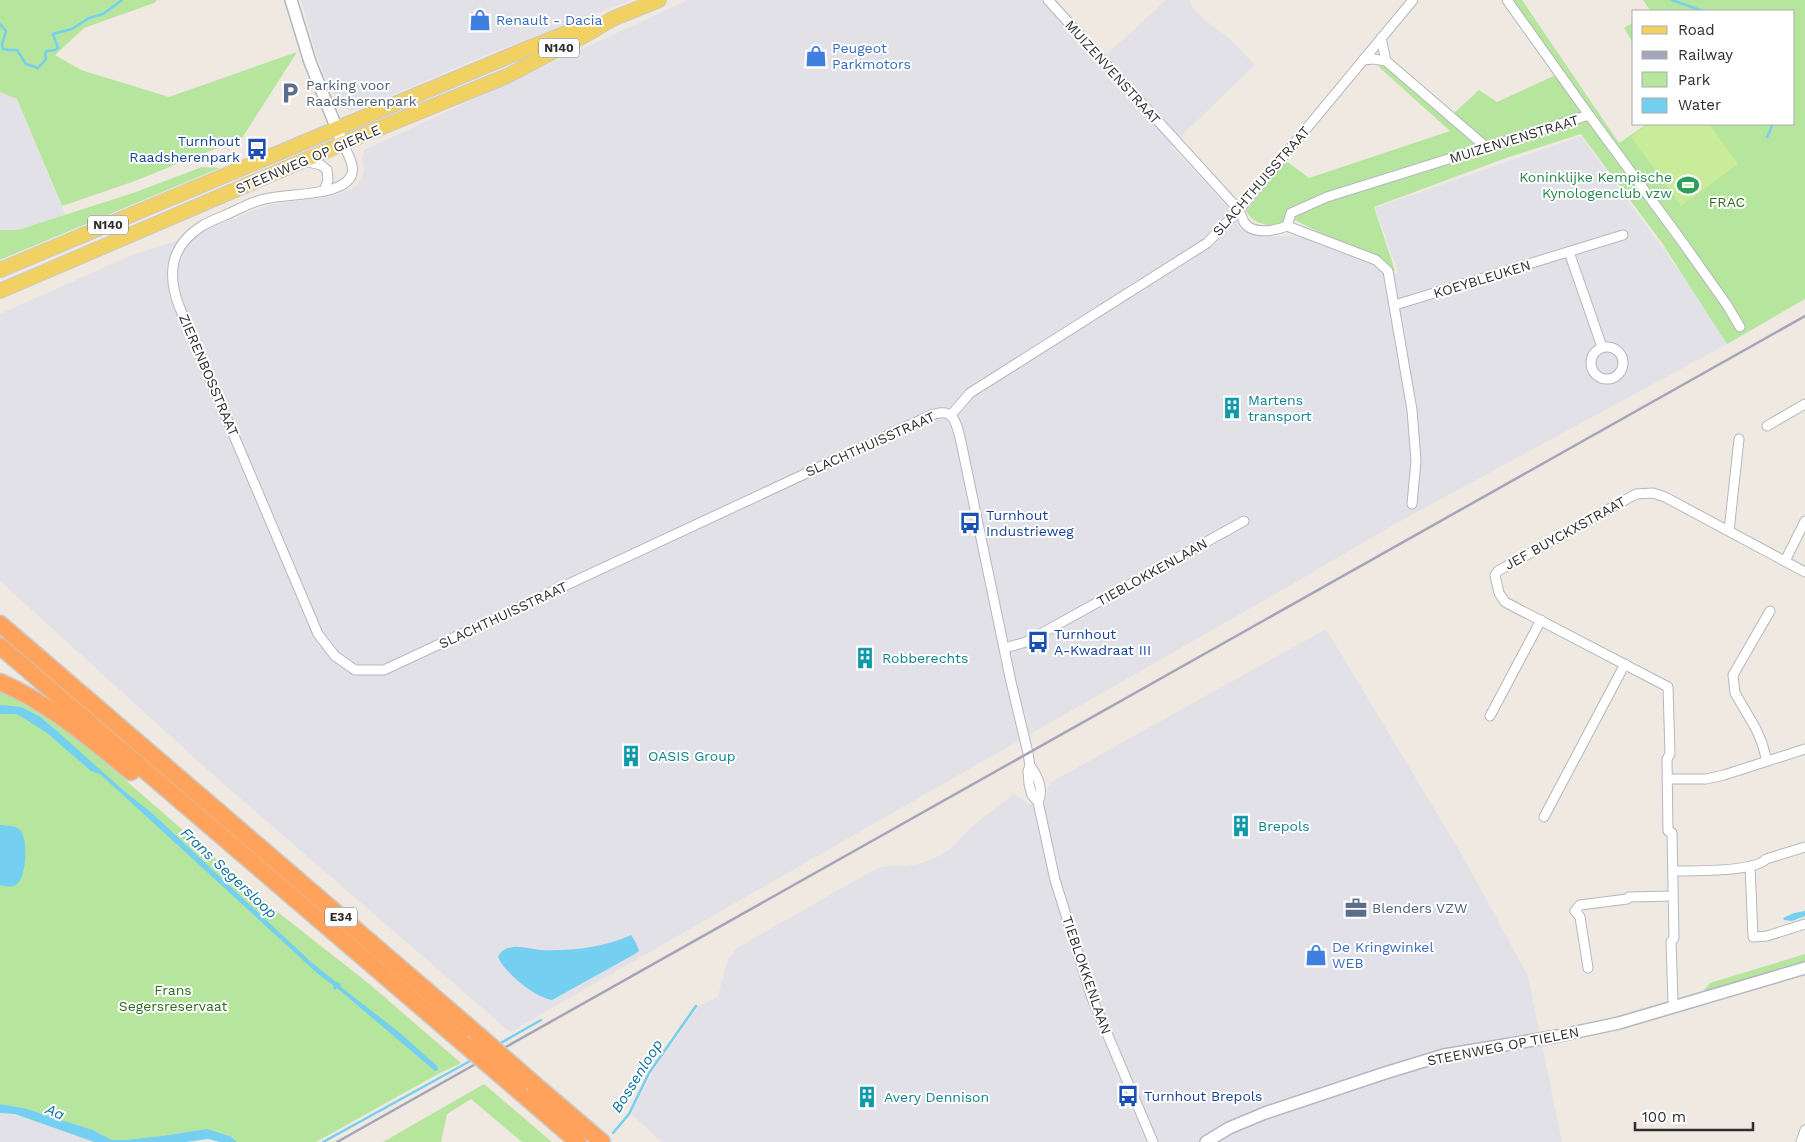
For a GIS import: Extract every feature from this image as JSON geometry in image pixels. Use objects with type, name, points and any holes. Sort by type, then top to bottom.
[{"type":"highway","name":"E34","points":[[0,624],[470,1039],[519,1092],[578,1142]]},
{"type":"highway","name":"E34","points":[[0,646],[168,789],[470,1039],[534,1084],[602,1142]]},
{"type":"highway","name":"E34","points":[[0,682],[24,692],[42,703],[148,786],[168,789]]},
{"type":"main road","name":"STEENWEG OP GIERLE","points":[[0,291],[507,76],[644,3],[659,0]]},
{"type":"main road","name":"STEENWEG OP GIERLE","points":[[0,270],[526,48],[591,24],[612,19]]},
{"type":"street","points":[[292,0],[310,62],[343,144]]},
{"type":"street","name":"MUIZENVENSTRAAT","points":[[1048,0],[1239,210],[1244,222],[1256,230],[1280,229],[1287,226],[1376,260],[1388,271],[1412,410],[1416,461],[1412,504]]},
{"type":"street","name":"SLACHTHUISSTRAAT","points":[[384,670],[936,412],[944,412],[950,415],[970,394],[1207,243],[1239,210],[1413,0]]},
{"type":"street","points":[[1507,0],[1589,115]]},
{"type":"street","points":[[1381,38],[1386,61]]},
{"type":"street","points":[[1363,60],[1386,61],[1486,147]]},
{"type":"street","name":"MUIZENVENSTRAAT","points":[[1287,226],[1291,213],[1327,197],[1589,115],[1681,240],[1727,305],[1740,327]]},
{"type":"street","name":"ZIERENBOSSTRAAT","points":[[343,144],[351,161],[352,174],[343,186],[324,191],[266,198],[202,226],[183,243],[175,257],[172,280],[179,306],[318,634],[335,656],[355,670],[384,670]]},
{"type":"street","points":[[304,161],[321,165],[327,170],[328,180],[324,191]]},
{"type":"street","name":"KOEYBLEUKEN","points":[[1395,305],[1623,235]]},
{"type":"street","points":[[1570,252],[1602,347]]},
{"type":"street","points":[[1767,426],[1805,404]]},
{"type":"street","name":"TIEBLOKKENLAAN","points":[[950,415],[957,424],[962,442],[1030,766],[1028,771],[1029,784],[1032,795],[1038,802],[1060,896],[1092,998],[1153,1142]]},
{"type":"street","points":[[1729,531],[1739,439]]},
{"type":"street","name":"JEF BUYCKXSTRAAT","points":[[1675,1007],[1673,1001],[1671,942],[1674,938],[1672,834],[1668,831],[1667,759],[1670,754],[1668,687],[1502,599],[1495,575],[1498,571],[1636,494],[1653,493],[1665,497],[1805,572]]},
{"type":"street","name":"TIEBLOKKENLAAN","points":[[1005,648],[1026,642],[1244,521]]},
{"type":"street","points":[[1785,561],[1805,521]]},
{"type":"street","points":[[1767,761],[1756,729],[1735,693],[1733,675],[1770,611]]},
{"type":"street","points":[[1490,716],[1541,620]]},
{"type":"street","points":[[1544,817],[1626,664]]},
{"type":"street","points":[[1667,779],[1706,778],[1805,749]]},
{"type":"street","points":[[1673,871],[1762,864],[1766,859],[1805,847]]},
{"type":"street","points":[[1750,866],[1753,937],[1767,936],[1805,924]]},
{"type":"street","points":[[1588,968],[1580,917],[1575,911],[1580,905],[1627,899],[1629,897],[1673,896]]},
{"type":"street","name":"STEENWEG OP TIELEN","points":[[1206,1142],[1229,1128],[1264,1113],[1444,1055],[1558,1036],[1619,1023],[1805,968]]},
{"type":"street","points":[[1801,1142],[1805,1130]]},
{"type":"shaded area","points":[[301,0],[632,0],[491,53],[367,106],[350,111],[342,107],[328,84],[316,54]]},
{"type":"shaded area","points":[[688,0],[1057,0],[1106,55],[1166,0],[1189,0],[1202,18],[1229,38],[1255,65],[1171,146],[1228,207],[1240,229],[1256,236],[1303,237],[1399,274],[1375,208],[1581,136],[1693,290],[1727,344],[1393,525],[510,1032],[210,772],[0,581],[0,314],[132,255],[176,241],[268,205],[333,196],[351,189],[362,178],[364,150]]},
{"type":"shaded area","points":[[0,92],[17,99],[65,215],[18,230],[0,230]]},
{"type":"shaded area","points":[[1326,629],[1462,855],[1528,976],[1562,1142],[662,1142],[632,1115],[633,1109],[655,1068],[699,1006],[718,996],[728,959],[737,948],[877,868],[907,866],[922,863],[939,856],[953,847],[971,827],[1014,794],[1029,804],[1046,799],[1048,787],[1055,780]]},
{"type":"shaded area","points":[[0,1113],[15,1114],[94,1142],[0,1142]]},
{"type":"green space","points":[[0,0],[157,0],[154,3],[84,28],[55,55],[81,70],[169,97],[297,52],[242,138],[132,182],[62,206],[17,99],[0,92]]},
{"type":"green space","name":"FRAC","points":[[1510,0],[1522,0],[1619,143],[1646,125],[1795,125],[1795,10],[1650,10],[1643,0],[1805,0],[1805,299],[1727,344],[1662,243],[1581,134],[1506,158],[1374,207],[1395,271],[1295,220],[1292,225],[1260,223],[1250,217],[1246,211],[1286,161],[1309,178],[1450,131],[1379,67],[1386,59],[1453,114],[1479,90],[1497,102],[1560,73]]},
{"type":"green space","points":[[1632,23],[1632,42],[1624,28]]},
{"type":"green space","name":"Koninklijke Kempische Kynologenclub vzw","points":[[1648,125],[1710,125],[1738,164],[1681,206],[1631,137]]},
{"type":"green space","points":[[202,167],[220,168],[0,260],[0,230],[18,230],[136,192]]},
{"type":"green space","name":"Frans Segersreservaat","points":[[0,691],[21,697],[69,731],[270,906],[368,983],[461,1063],[316,1142],[237,1142],[230,1136],[207,1129],[161,1136],[112,1140],[93,1130],[24,1108],[0,1104]]},
{"type":"green space","points":[[1805,954],[1805,963],[1699,996],[1710,983]]},
{"type":"green space","points":[[484,1084],[552,1142],[522,1142],[471,1099],[447,1114],[441,1142],[383,1142]]},
{"type":"water","points":[[0,705],[21,707],[39,716],[153,814],[311,962],[336,982],[340,983],[341,987],[400,1033],[437,1066],[438,1070],[435,1071],[337,988],[335,990],[334,986],[317,973],[100,774],[91,771],[47,733],[22,717],[16,714],[0,714]]},
{"type":"water","points":[[0,825],[13,826],[19,829],[24,840],[23,874],[20,881],[12,886],[0,885]]},
{"type":"water","points":[[1805,911],[1805,916],[1792,921],[1784,920],[1783,918],[1794,913]]},
{"type":"water","points":[[631,935],[639,951],[552,1000],[537,995],[513,977],[498,957],[504,950],[513,947],[540,950],[575,949],[598,946]]},
{"type":"water","points":[[0,1104],[24,1108],[93,1130],[112,1140],[161,1136],[207,1129],[230,1136],[237,1142],[220,1142],[208,1139],[186,1142],[94,1142],[15,1114],[0,1113]]},
{"type":"waterway","points":[[0,24],[6,31],[2,44],[3,49],[17,50],[26,64],[38,68],[46,59],[46,51],[58,48],[53,34],[72,29],[89,18],[103,14],[122,0]]},
{"type":"waterway","name":"Bossenloop","points":[[1672,0],[1700,10]]},
{"type":"waterway","name":"Bossenloop","points":[[1767,137],[1773,125]]},
{"type":"waterway","name":"Bossenloop","points":[[613,1133],[629,1114],[649,1073],[696,1006]]},
{"type":"waterway","points":[[499,1044],[541,1020]]},
{"type":"waterway","points":[[323,1142],[472,1060]]},
{"type":"railway","points":[[337,1142],[1805,316]]},
{"type":"place","name":"Renault - Dacia","points":[[480,20]]},
{"type":"place","name":"Peugeot Parkmotors","points":[[816,56]]},
{"type":"place","name":"Parking voor Raadsherenpark","points":[[290,93]]},
{"type":"place","name":"Turnhout Raadsherenpark","points":[[257,149]]},
{"type":"place","name":"Koninklijke Kempische Kynologenclub vzw","points":[[1688,185]]},
{"type":"place","name":"Martens transport","points":[[1232,408]]},
{"type":"place","name":"Turnhout Industrieweg","points":[[970,523]]},
{"type":"place","name":"Turnhout A-Kwadraat III","points":[[1038,642]]},
{"type":"place","name":"Robberechts","points":[[865,658]]},
{"type":"place","name":"OASIS Group","points":[[631,756]]},
{"type":"place","name":"Brepols","points":[[1241,826]]},
{"type":"place","name":"Blenders VZW","points":[[1356,908]]},
{"type":"place","name":"De Kringwinkel WEB","points":[[1316,955]]},
{"type":"place","name":"Turnhout Brepols","points":[[1128,1096]]},
{"type":"place","name":"Avery Dennison","points":[[867,1097]]},
{"type":"water label","name":"Frans Segersloop","points":[[229,873]]},
{"type":"water label","name":"Aa","points":[[55,1112]]}]
